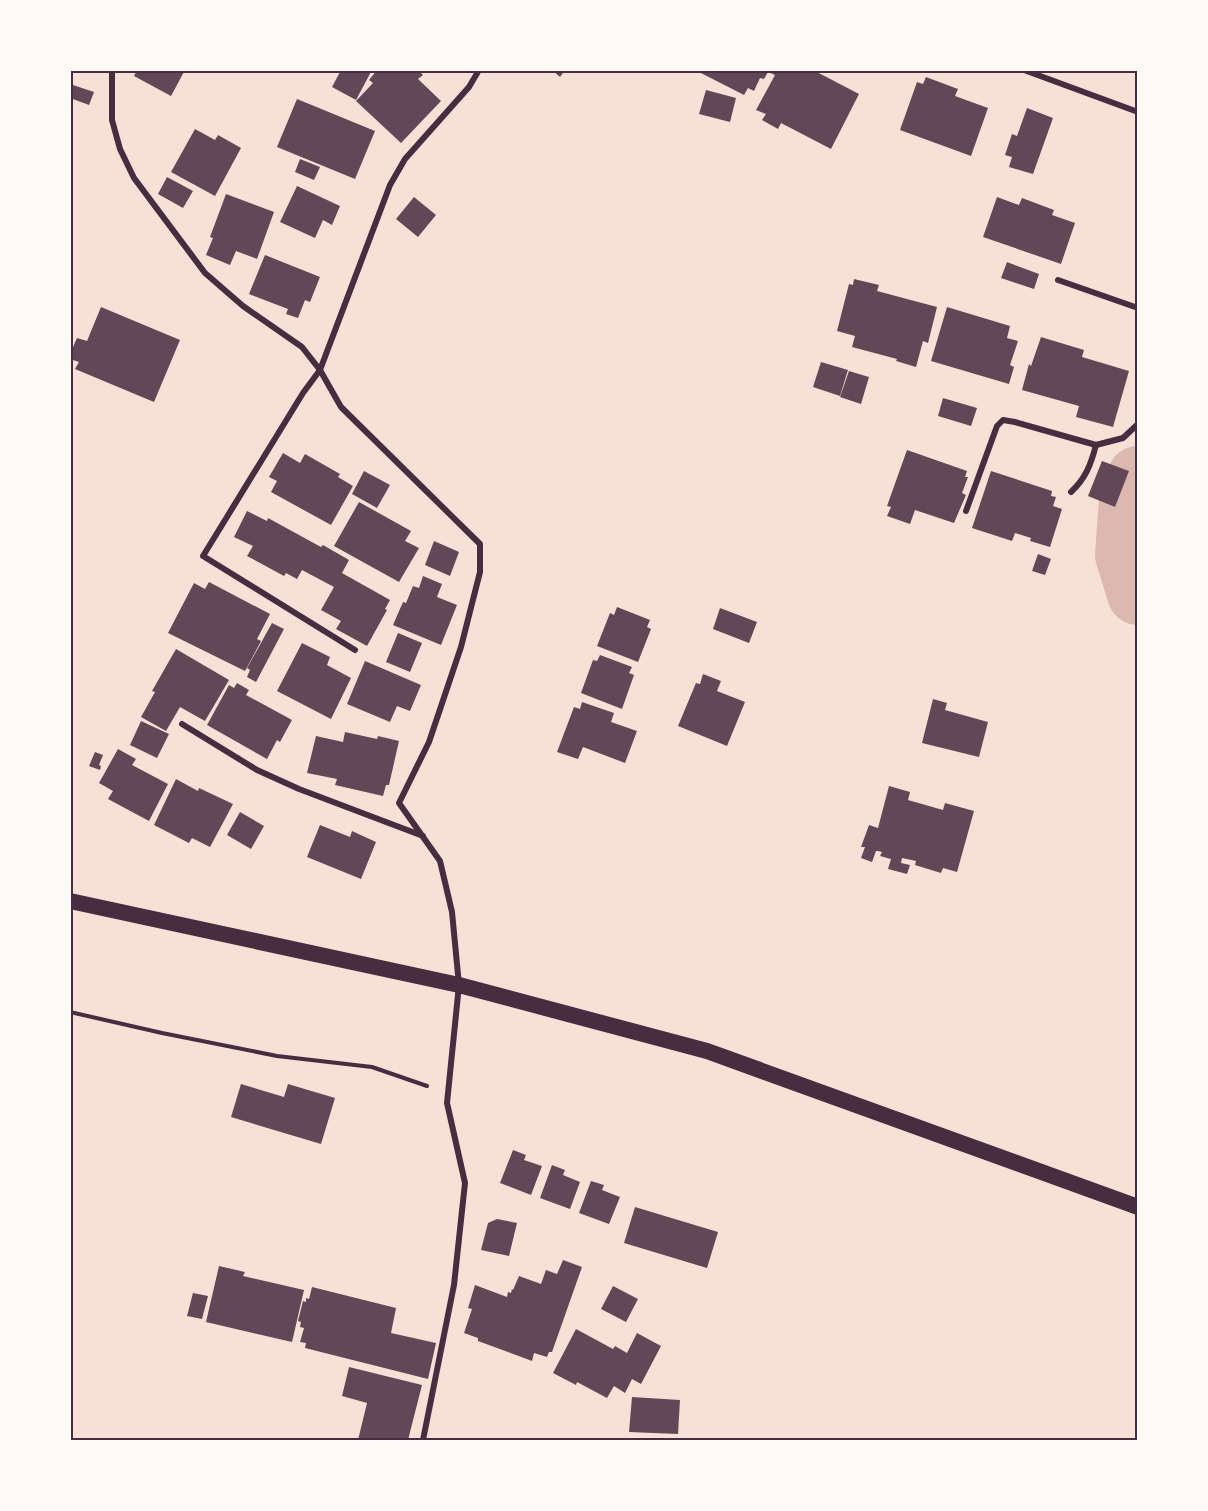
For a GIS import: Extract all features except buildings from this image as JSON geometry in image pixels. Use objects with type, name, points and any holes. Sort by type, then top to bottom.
[{"type":"highway","points":[[70,901],[459,985],[707,1051],[1137,1207]]},
{"type":"street","points":[[112,70],[112,120],[120,149],[134,178],[206,273],[243,306],[302,347],[320,370],[340,407],[480,543],[480,572],[461,647],[429,742],[399,803],[440,861],[452,912],[459,985],[447,1103],[465,1183],[454,1285],[423,1440]]},
{"type":"street","points":[[355,650],[203,556],[303,393],[320,370],[390,184],[405,159],[469,87],[479,70]]},
{"type":"street","points":[[1024,70],[1137,112]]},
{"type":"street","points":[[1058,280],[1137,308]]},
{"type":"street","points":[[966,511],[997,426],[1002,420],[1096,445],[1123,438],[1137,424]]},
{"type":"street","points":[[1071,492],[1083,481],[1092,462],[1096,445]]},
{"type":"street","points":[[182,724],[257,770],[298,789],[424,836]]},
{"type":"path","points":[[70,1012],[277,1056],[372,1067],[448,1093]]},
{"type":"waterway","points":[[1138,477],[1130,500],[1126,555],[1138,594]]}]
